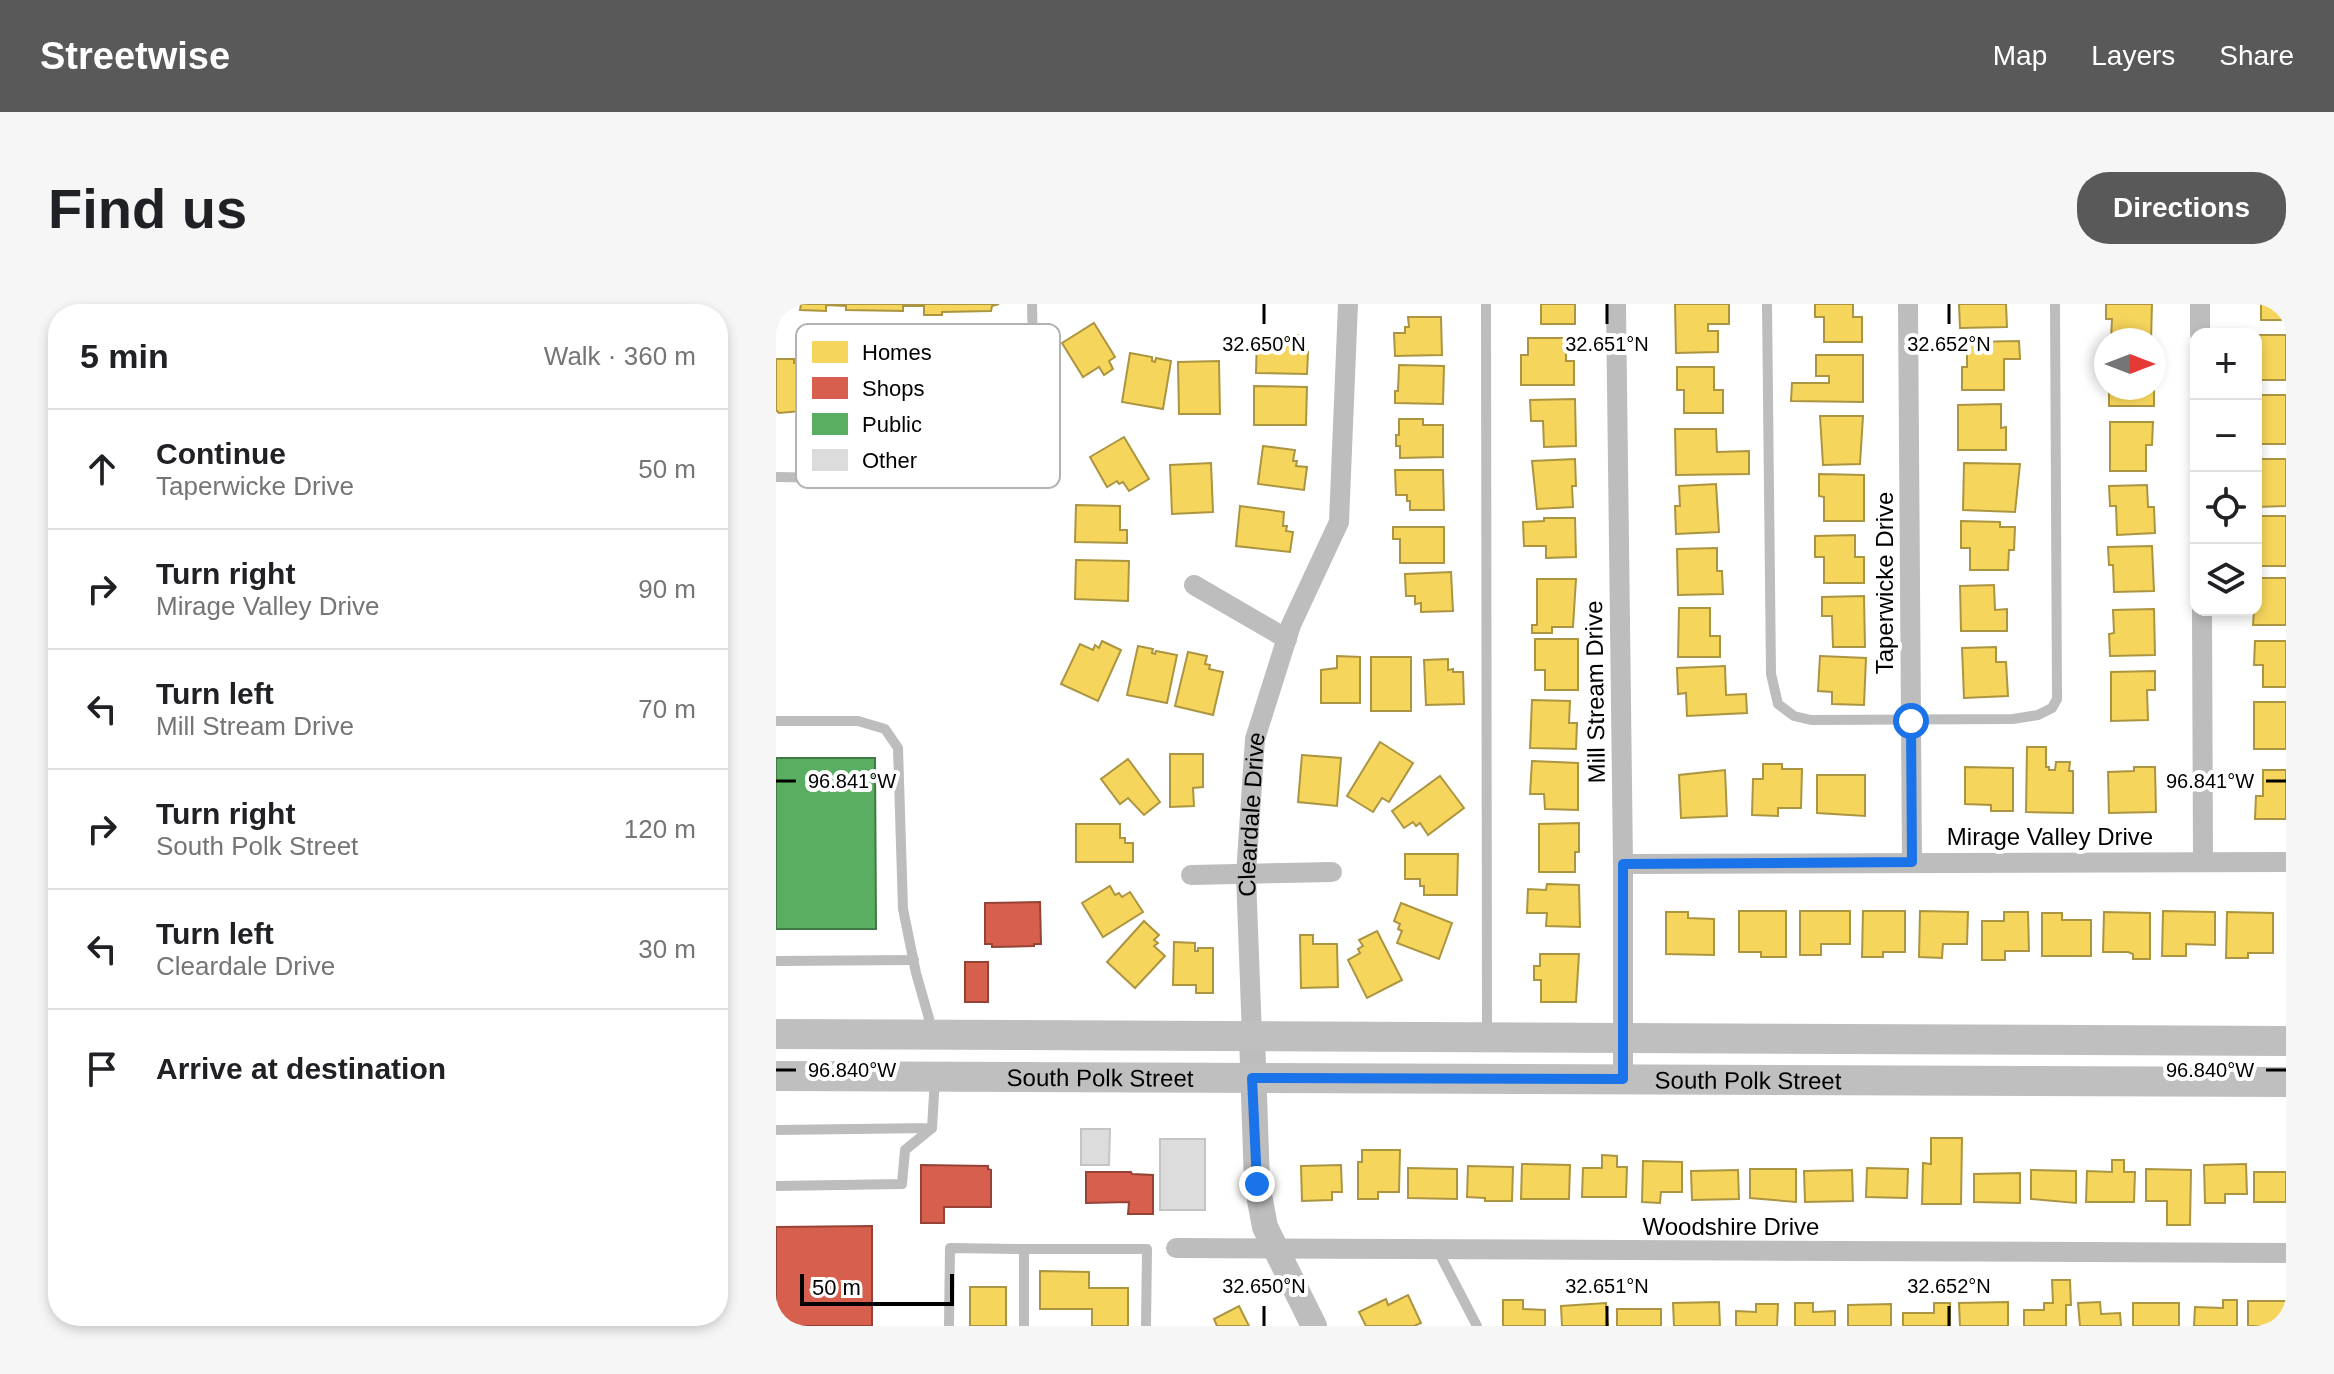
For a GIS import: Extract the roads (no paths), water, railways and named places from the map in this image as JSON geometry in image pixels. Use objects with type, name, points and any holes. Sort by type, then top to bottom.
[{"type":"main road","name":"South Polk Street","points":[[776,1034],[2286,1041]]},
{"type":"main road","points":[[934,1035],[935,1076]]},
{"type":"main road","name":"South Polk Street","points":[[776,1076],[2286,1082]]},
{"type":"street","name":"Cleardale Drive","points":[[1314,1326],[1265,1227],[1257,1184],[1246,875],[1255,739],[1287,639],[1339,522],[1348,304]]},
{"type":"street","name":"Mill Stream Drive","points":[[1616,304],[1623,1079]]},
{"type":"street","name":"Taperwicke Drive","points":[[1908,304],[1912,862]]},
{"type":"street","points":[[2200,304],[2200,328]]},
{"type":"street","points":[[1194,585],[1287,639]]},
{"type":"street","points":[[2202,616],[2203,862]]},
{"type":"street","name":"Mirage Valley Drive","points":[[1623,864],[2286,862]]},
{"type":"street","points":[[1191,875],[1332,872]]},
{"type":"street","name":"Woodshire Drive","points":[[1176,1248],[2286,1253]]},
{"type":"lane","points":[[1032,304],[1032,324]]},
{"type":"lane","points":[[1486,304],[1487,1037]]},
{"type":"lane","points":[[1767,304],[1771,674],[1778,704],[1794,716],[1811,720],[1911,721],[2013,719],[2038,715],[2052,708],[2057,699],[2055,304]]},
{"type":"lane","points":[[776,477],[796,477]]},
{"type":"lane","points":[[776,721],[858,721],[885,729],[898,748],[903,909],[934,1035]]},
{"type":"lane","points":[[776,961],[914,960]]},
{"type":"lane","points":[[776,1186],[902,1184],[905,1150],[932,1128],[935,1076]]},
{"type":"lane","points":[[776,1130],[932,1128]]},
{"type":"lane","points":[[949,1326],[950,1248],[1147,1249],[1146,1326]]},
{"type":"lane","points":[[1024,1249],[1024,1326]]},
{"type":"lane","points":[[1438,1251],[1477,1326]]}]
